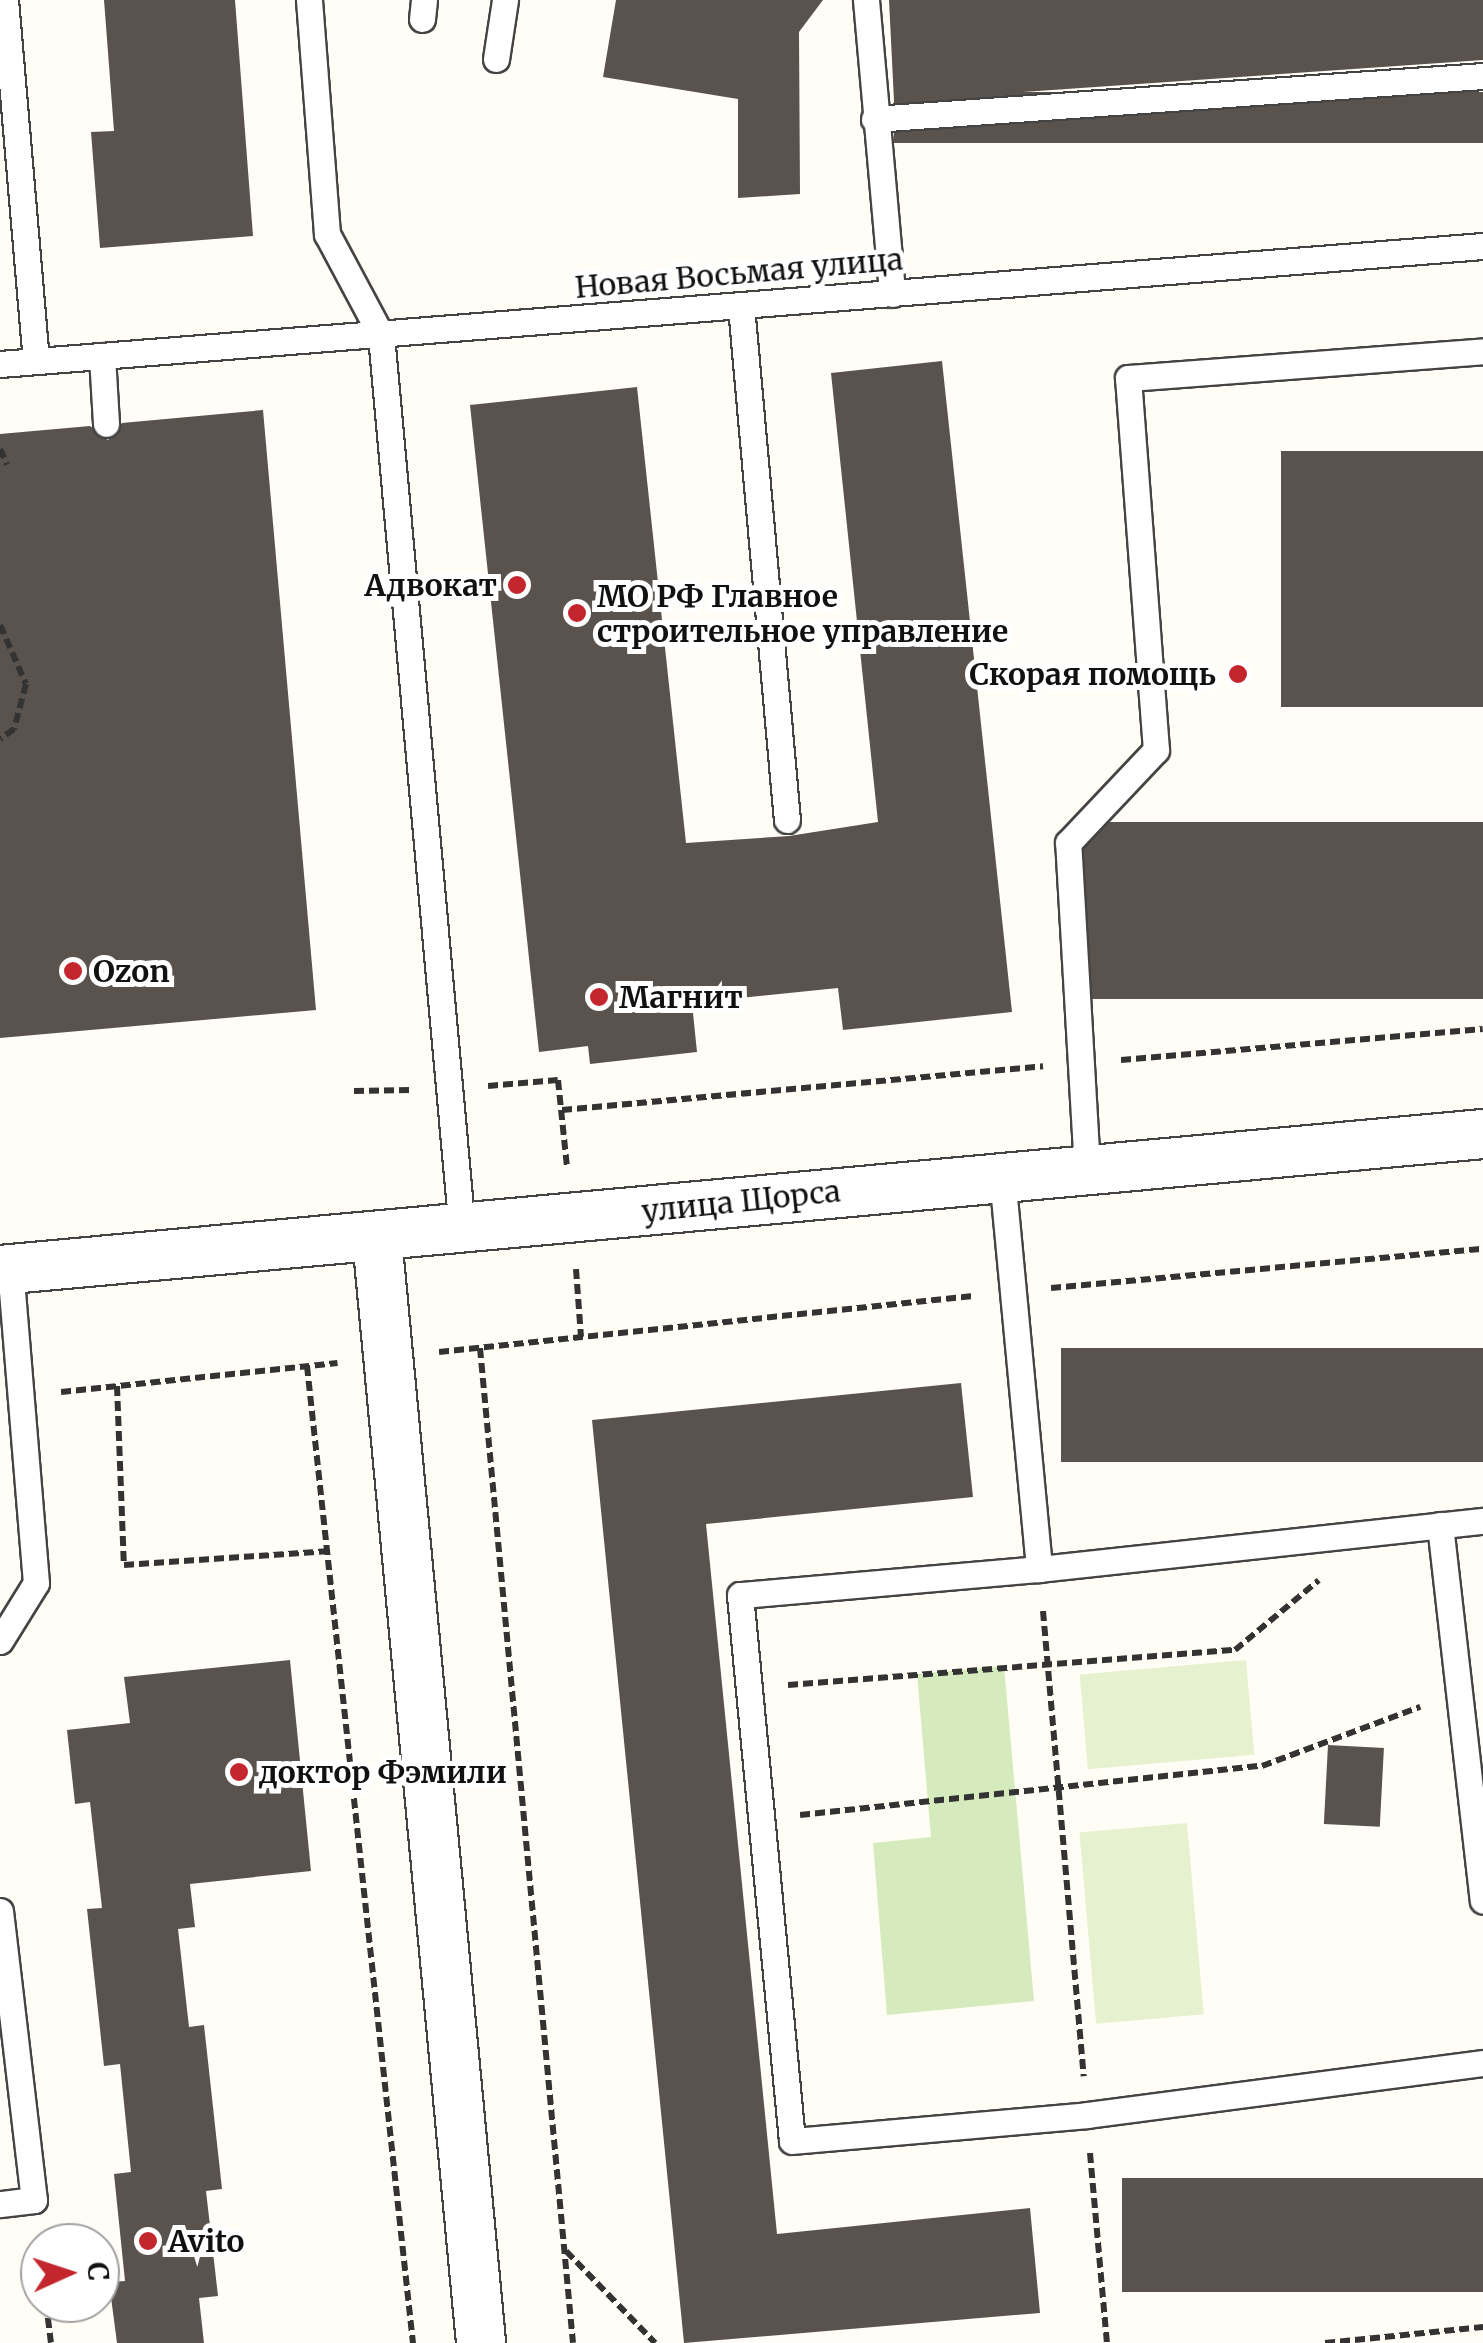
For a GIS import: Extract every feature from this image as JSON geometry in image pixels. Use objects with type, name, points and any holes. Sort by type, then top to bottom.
[{"type":"street","name":"улица Щорса","points":[[5,1270],[1483,1134]]},
{"type":"street","points":[[377,1238],[481,2343]]},
{"type":"lane","points":[[5,0],[36,361]]},
{"type":"lane","points":[[309,0],[327,234],[381,335],[462,1230]]},
{"type":"lane","points":[[496,59],[505,0]]},
{"type":"lane","points":[[866,0],[892,294]]},
{"type":"lane","points":[[874,119],[1483,76]]},
{"type":"lane","name":"Новая Восьмая улица","points":[[0,364],[1483,246]]},
{"type":"lane","points":[[741,306],[787,820]]},
{"type":"lane","points":[[1087,1168],[1068,843],[1156,750],[1128,378],[1483,350]]},
{"type":"lane","points":[[102,356],[106,424]]},
{"type":"lane","points":[[1002,1176],[1039,1570]]},
{"type":"lane","points":[[0,1641],[36,1583],[5,1270]]},
{"type":"lane","points":[[1483,1521],[1039,1570],[740,1595],[792,2141],[1087,2115],[1483,2062]]},
{"type":"lane","points":[[1440,1525],[1483,1901]]},
{"type":"lane","points":[[0,1910],[34,2200],[0,2204]]},
{"type":"path","points":[[0,449],[8,464]]},
{"type":"path","points":[[0,626],[26,684],[14,729],[0,739]]},
{"type":"path","points":[[562,1110],[1483,1029]]},
{"type":"path","points":[[354,1092],[451,1090],[558,1080],[581,1337]]},
{"type":"path","points":[[20,1396],[1014,1292],[1483,1249]]},
{"type":"path","points":[[480,1348],[573,2343]]},
{"type":"path","points":[[307,1366],[413,2343]]},
{"type":"path","points":[[116,1386],[124,1565],[327,1551]]},
{"type":"path","points":[[748,1688],[1235,1650],[1378,1532]]},
{"type":"path","points":[[1039,1570],[1107,2343]]},
{"type":"path","points":[[761,1818],[1262,1766],[1459,1692]]},
{"type":"path","points":[[564,2250],[656,2343]]},
{"type":"path","points":[[1325,2343],[1483,2327]]},
{"type":"green space","points":[[1246,1660],[1254,1755],[1088,1769],[1080,1675]]},
{"type":"green space","points":[[1004,1666],[1034,2001],[887,2015],[873,1843],[931,1837],[917,1674]]},
{"type":"green space","points":[[1187,1823],[1204,2014],[1096,2024],[1079,1832]]},
{"type":"building","points":[[104,0],[235,0],[253,236],[100,248],[91,132],[114,131]]},
{"type":"building","points":[[616,0],[823,0],[799,32],[800,194],[738,198],[738,99],[603,77]]},
{"type":"building","points":[[889,0],[1483,0],[1483,60],[894,101]]},
{"type":"building","points":[[894,92],[1483,92],[1483,143],[894,143]]},
{"type":"building","name":"МО РФ Главное строительное управление","points":[[942,361],[1012,1012],[843,1030],[838,988],[692,1003],[697,1052],[590,1064],[588,1046],[539,1052],[470,405],[637,387],[686,843],[789,836],[878,822],[831,373]]},
{"type":"building","points":[[263,410],[316,1010],[0,1038],[0,434],[90,426],[108,440],[122,423]]},
{"type":"building","points":[[1281,451],[1483,451],[1483,707],[1281,707]]},
{"type":"building","points":[[1083,822],[1483,822],[1483,999],[1083,999]]},
{"type":"building","points":[[1061,1348],[1483,1348],[1483,1462],[1061,1462]]},
{"type":"building","points":[[961,1383],[973,1497],[706,1524],[777,2234],[1030,2208],[1040,2313],[684,2343],[592,1420]]},
{"type":"building","points":[[290,1660],[311,1871],[190,1884],[195,1927],[178,1929],[189,2027],[204,2025],[222,2189],[206,2191],[218,2296],[199,2298],[204,2343],[117,2343],[114,2323],[120,2323],[120,2281],[125,2281],[114,2174],[131,2172],[120,2064],[104,2066],[87,1909],[102,1908],[90,1802],[75,1804],[67,1730],[130,1723],[124,1677]]},
{"type":"building","points":[[1328,1745],[1384,1748],[1380,1827],[1324,1824]]},
{"type":"building","points":[[1122,2178],[1483,2178],[1483,2292],[1122,2292]]},
{"type":"place","name":"Адвокат","points":[[517,585]]},
{"type":"place","name":"МО РФ Главное строительное управление","points":[[577,613]]},
{"type":"place","name":"Скорая помощь","points":[[1238,674]]},
{"type":"place","name":"Ozon","points":[[73,971]]},
{"type":"place","name":"Магнит","points":[[599,997]]},
{"type":"place","name":"доктор Фэмили","points":[[239,1772]]},
{"type":"place","name":"Avito","points":[[148,2241]]}]
